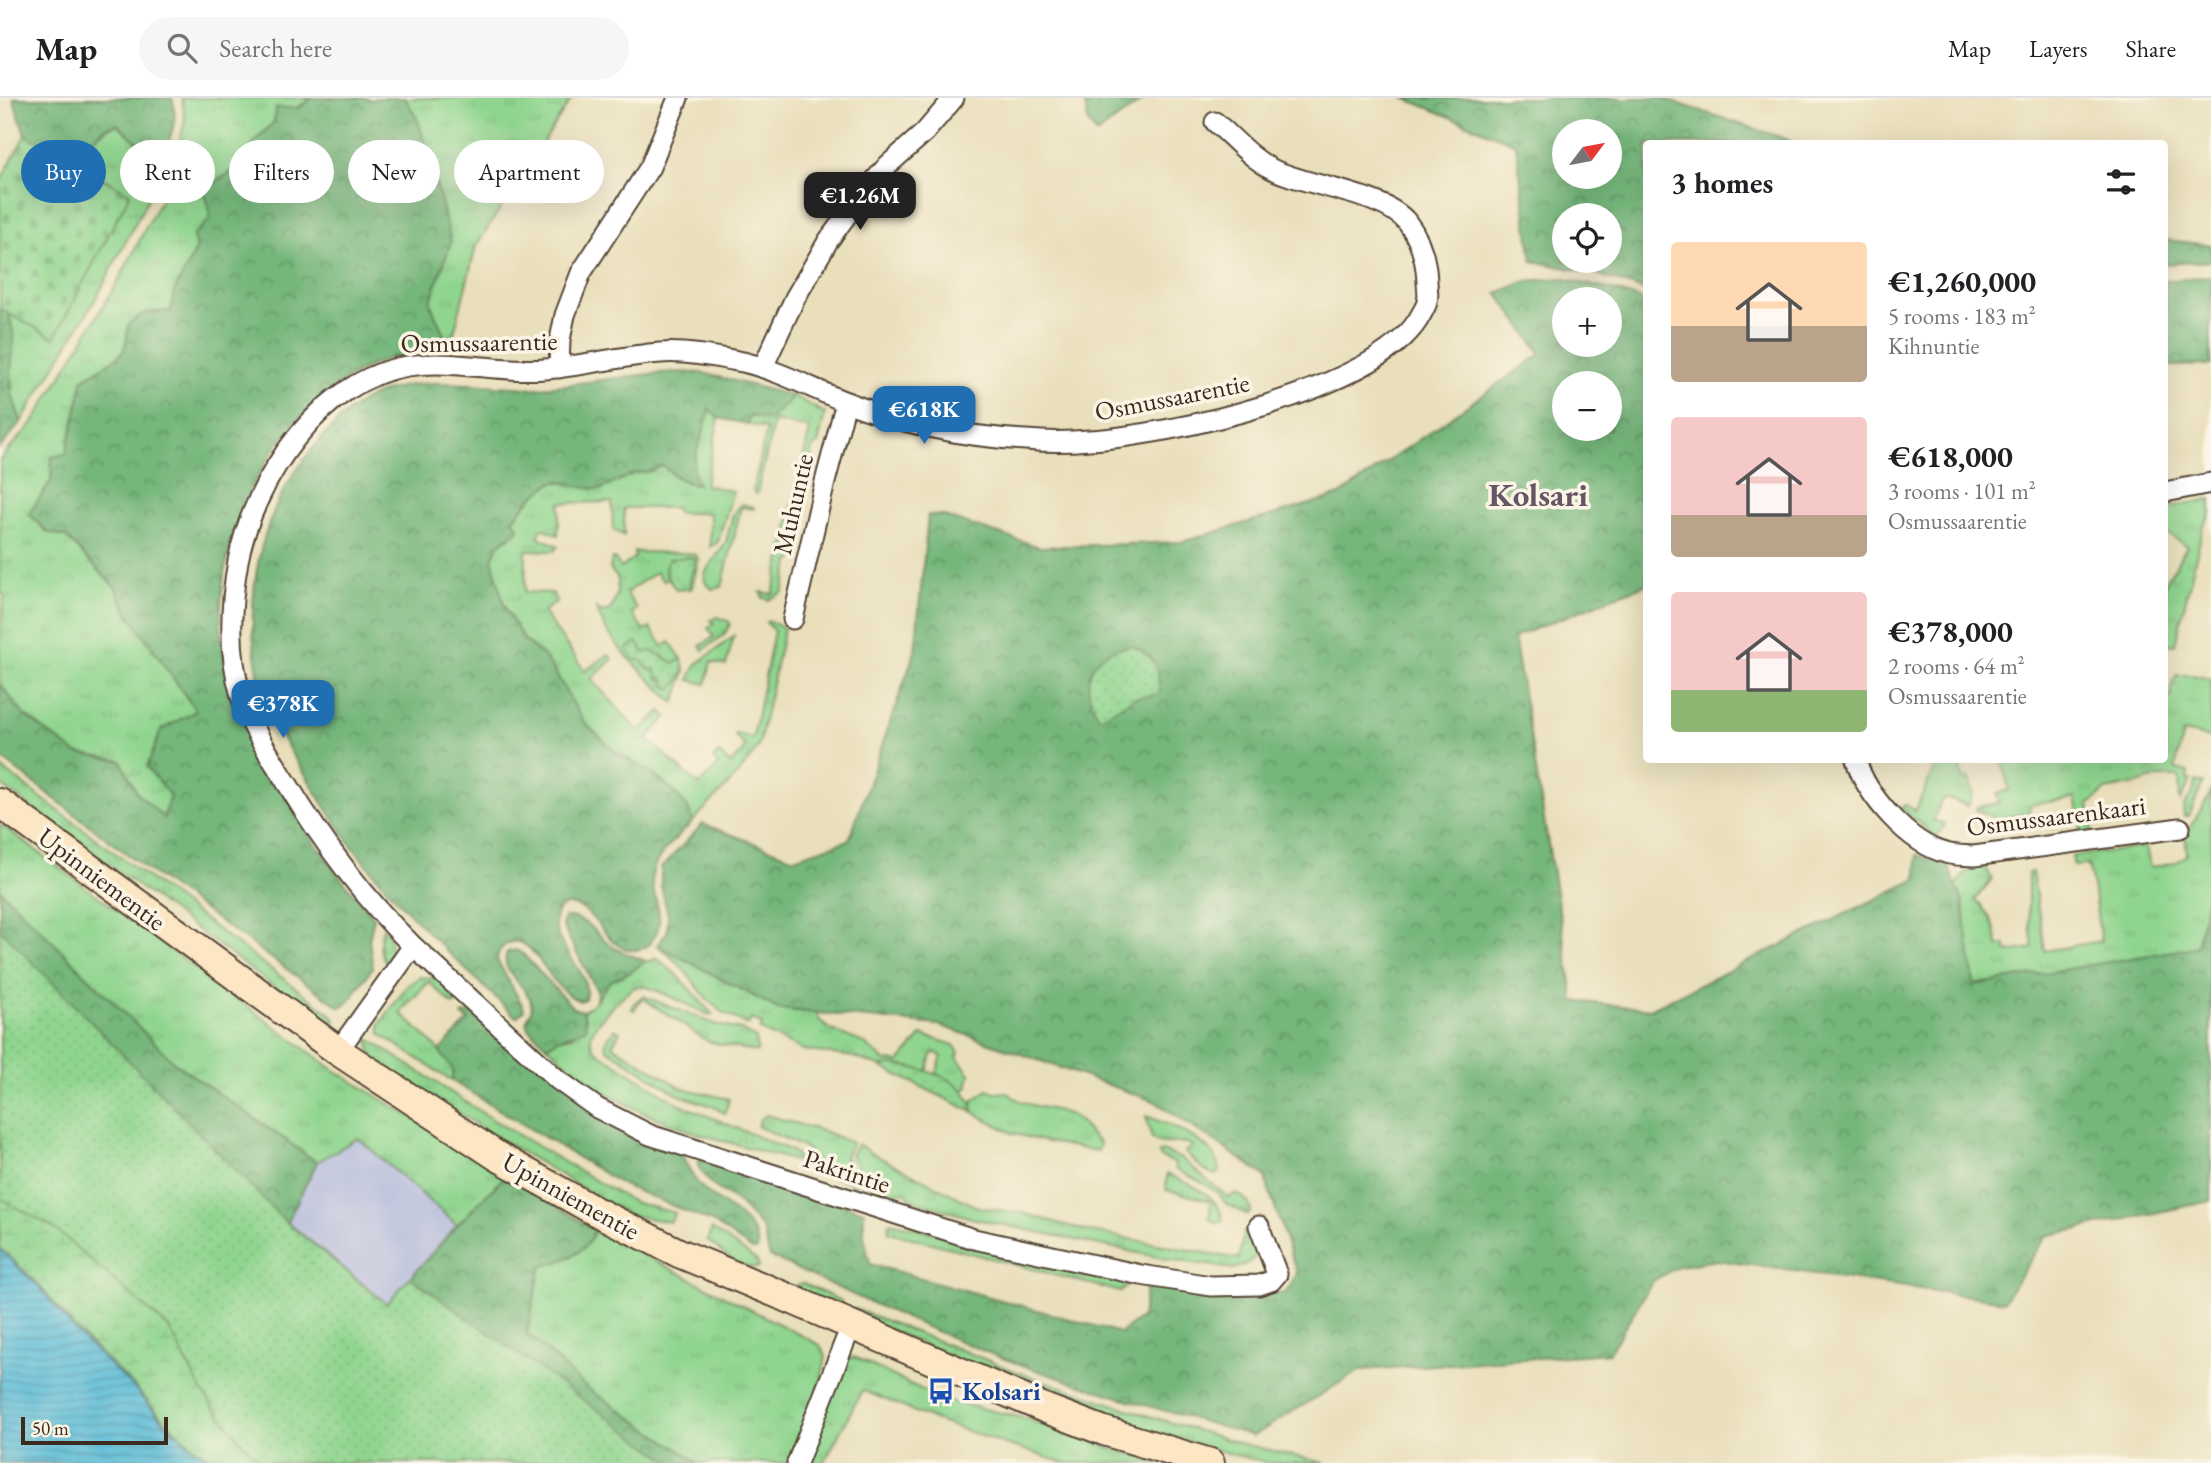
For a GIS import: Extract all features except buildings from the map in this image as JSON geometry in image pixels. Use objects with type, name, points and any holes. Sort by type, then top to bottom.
[{"type":"main road","name":"Upinniementie","points":[[0,803],[240,982],[338,1051],[497,1156],[593,1210],[679,1253],[1044,1408],[1104,1431],[1210,1463]]},
{"type":"street","points":[[559,368],[560,340],[565,315],[581,273],[650,167],[678,98]]},
{"type":"street","points":[[764,367],[795,298],[828,241],[888,165],[925,132],[954,98]]},
{"type":"street","name":"Osmussaarentie","points":[[413,946],[386,920],[304,812],[249,718],[240,691],[232,642],[233,588],[242,542],[259,496],[283,455],[317,415],[344,393],[370,377],[390,370],[419,365],[510,370],[559,368],[663,353],[715,357],[764,367],[846,402],[905,422],[1025,440],[1090,440],[1155,432],[1266,406],[1345,376],[1385,353],[1410,333],[1427,304],[1426,262],[1419,240],[1401,215],[1370,200],[1291,178],[1269,168],[1215,122]]},
{"type":"street","name":"Muhuntie","points":[[793,619],[846,402]]},
{"type":"street","points":[[2168,491],[2211,483]]},
{"type":"street","name":"Osmussaarenkaari","points":[[1857,763],[1889,816],[1915,838],[1945,853],[1974,856],[2180,828]]},
{"type":"street","points":[[338,1051],[413,946]]},
{"type":"street","name":"Pakrintie","points":[[413,946],[558,1080],[597,1108],[650,1135],[974,1238],[1142,1275],[1210,1286],[1259,1285],[1270,1281],[1277,1273],[1259,1226]]},
{"type":"street","points":[[797,1463],[851,1326]]},
{"type":"shaded area","points":[[358,1137],[457,1225],[388,1305],[286,1222],[317,1162]]},
{"type":"green space","points":[[13,98],[172,98],[175,110],[169,140],[135,140],[117,124],[105,128],[90,140],[34,140],[25,135]]},
{"type":"green space","points":[[182,98],[312,98],[274,122],[256,140],[229,140],[229,173],[215,182],[215,140],[180,140],[185,122]]},
{"type":"green space","points":[[312,98],[405,98],[418,120],[424,140],[348,140],[348,203],[440,203],[440,199],[451,242],[430,303],[450,349],[400,356],[372,365],[334,388],[300,418],[272,453],[249,492],[233,534],[224,579],[221,624],[226,668],[231,682],[303,825],[374,917],[369,940],[373,967],[347,1004],[340,1007],[148,870],[0,757],[0,684],[24,715],[76,753],[121,761],[137,793],[164,818],[170,796],[147,767],[161,730],[196,711],[128,613],[116,588],[66,537],[47,532],[29,514],[51,481],[52,457],[66,454],[82,380],[120,355],[129,324],[144,313],[171,311],[174,292],[196,250],[193,236],[210,219],[208,203],[215,203],[215,182],[229,174],[229,203],[334,203],[334,140],[256,140],[274,122],[276,108],[299,108]]},
{"type":"green space","points":[[405,98],[572,98],[545,140],[454,140],[454,203],[504,203],[476,246],[450,349],[430,303],[451,242],[440,199],[440,140],[422,140]]},
{"type":"green space","points":[[1084,98],[1146,98],[1096,134],[1088,122]]},
{"type":"green space","points":[[1404,98],[1661,98],[1788,140],[1643,140],[1643,290],[1592,273],[1622,273],[1622,203],[1552,203],[1552,265],[1532,261],[1516,144]]},
{"type":"green space","points":[[118,124],[135,140],[120,140],[120,188],[106,180],[106,140],[91,140]]},
{"type":"green space","points":[[21,143],[21,203],[106,203],[106,181],[120,188],[120,203],[125,203],[54,338],[0,309],[0,182]]},
{"type":"green space","points":[[125,203],[146,203],[99,293],[21,422],[12,395],[14,338],[9,313],[54,337]]},
{"type":"green space","points":[[159,203],[208,203],[210,219],[193,236],[196,250],[174,292],[171,311],[144,313],[129,324],[120,355],[82,380],[66,454],[52,457],[51,481],[29,514],[47,532],[66,537],[116,588],[128,613],[196,711],[163,818],[137,793],[121,761],[76,753],[24,715],[0,684],[4,595],[0,591],[0,459],[33,423],[120,278]]},
{"type":"green space","points":[[2168,240],[2211,245],[2211,261],[2168,264]]},
{"type":"green space","points":[[2211,276],[2211,365],[2168,366],[2168,281]]},
{"type":"green space","points":[[1561,278],[1600,287],[1552,287],[1552,357],[1622,357],[1622,293],[1643,300],[1639,313],[1643,316],[1643,586],[1514,637],[1574,1001],[1650,1009],[1917,879],[1917,855],[1948,865],[1963,903],[1974,985],[2197,947],[2211,877],[2211,1201],[2046,1236],[2004,1301],[1717,1260],[1679,1266],[1653,1281],[1609,1353],[1361,1370],[1253,1436],[1021,1365],[906,1319],[770,1257],[762,1228],[740,1204],[711,1184],[699,1168],[699,1159],[864,1211],[864,1236],[870,1264],[1120,1333],[1142,1317],[1147,1284],[1286,1293],[1297,1273],[1264,1175],[1154,1101],[939,1025],[778,1009],[657,945],[667,932],[668,915],[661,886],[661,868],[703,824],[794,858],[849,840],[915,651],[928,515],[943,516],[1040,547],[1182,542],[1340,495],[1541,354],[1497,293],[1527,281]]},
{"type":"green space","points":[[0,309],[9,313],[14,338],[12,395],[21,422],[0,448]]},
{"type":"green space","points":[[673,372],[703,373],[793,396],[770,420],[750,416],[747,424],[719,418],[709,409],[695,459],[694,477],[698,484],[682,480],[662,465],[652,471],[632,474],[601,489],[573,486],[559,481],[551,483],[529,500],[513,520],[519,528],[517,533],[498,546],[492,559],[505,608],[524,640],[546,658],[585,723],[617,753],[652,773],[673,790],[688,808],[693,821],[665,851],[653,871],[659,921],[658,930],[646,947],[633,950],[619,946],[587,913],[574,905],[567,905],[557,911],[555,926],[558,937],[583,978],[585,999],[580,1001],[565,992],[524,944],[509,943],[501,949],[497,960],[523,1006],[524,1011],[516,1017],[432,936],[372,872],[337,825],[280,734],[264,701],[255,655],[253,607],[259,559],[273,514],[301,464],[339,420],[353,408],[382,392],[410,385],[440,383],[536,388]]},
{"type":"green space","points":[[793,396],[825,413],[818,444],[812,448],[810,463],[813,467],[803,505],[806,509],[794,559],[790,562],[783,592],[769,600],[763,598],[761,592],[773,594],[810,429],[774,421],[757,494],[753,490],[767,429],[747,424],[749,416],[770,420]]},
{"type":"green space","points":[[708,408],[719,418],[705,485],[733,491],[718,542],[710,547],[710,513],[677,513],[676,508],[624,508],[624,536],[613,530],[612,502],[560,503],[558,535],[542,528],[538,537],[558,546],[554,551],[526,550],[525,592],[553,593],[556,602],[543,612],[585,671],[608,655],[613,659],[591,679],[639,731],[661,711],[667,717],[647,739],[699,785],[719,765],[713,759],[718,753],[731,764],[746,747],[736,734],[753,738],[774,631],[766,622],[784,628],[759,745],[737,775],[693,821],[672,791],[611,748],[584,723],[552,666],[526,641],[515,625],[498,590],[492,559],[498,546],[517,533],[519,528],[513,520],[536,494],[553,483],[601,489],[627,476],[662,465],[682,481],[697,484],[693,468]]},
{"type":"green space","points":[[2211,499],[2211,514],[2203,527],[2175,645],[2168,644],[2168,578],[2187,546],[2168,534],[2168,507]]},
{"type":"green space","points":[[741,504],[754,509],[741,507],[722,587],[713,589],[704,579],[705,573],[725,544],[732,517]]},
{"type":"green space","points":[[634,552],[686,553],[694,554],[699,559],[692,588],[689,590],[695,562],[666,564],[665,572],[668,578],[663,581],[656,572],[626,593],[637,609],[632,613],[644,631],[650,628],[663,646],[670,642],[682,659],[674,664],[661,655],[639,658],[648,668],[678,682],[685,672],[675,702],[618,646],[601,621],[596,608],[602,613],[611,609],[617,595],[618,579],[610,569],[612,559],[615,559],[621,568],[635,557]]},
{"type":"green space","points":[[669,559],[695,559],[695,562],[688,589],[676,590],[667,575],[667,563]]},
{"type":"green space","points":[[717,617],[730,624],[724,635],[703,650],[700,646],[714,637],[708,628],[714,624],[711,620]]},
{"type":"green space","points":[[734,636],[726,665],[711,662],[706,684],[689,680],[696,665]]},
{"type":"green space","points":[[637,642],[644,653],[651,651],[674,663],[682,659],[685,672],[672,688],[666,687],[664,680],[657,677],[656,671],[648,668],[639,659],[635,661],[627,649]]},
{"type":"green space","points":[[1132,646],[1146,654],[1155,664],[1159,677],[1159,694],[1134,698],[1100,718],[1089,693],[1091,670],[1106,654]]},
{"type":"green space","points":[[2177,675],[2211,679],[2211,738],[2183,732],[2175,769],[2188,772],[2187,779],[2191,780],[2180,802],[2179,777],[2159,777],[2106,790],[2089,805],[2092,832],[2082,834],[2075,798],[2029,805],[2030,816],[2025,813],[1998,819],[1976,810],[1977,807],[1999,803],[1997,793],[2009,790],[2003,763],[2144,763],[2148,767],[2155,763],[2168,763],[2168,697],[2172,696],[2171,689]]},
{"type":"green space","points":[[1937,763],[1959,763],[1963,780],[1969,778],[1973,793],[1968,806],[1948,798],[1942,800],[1933,820],[1945,825],[1936,837],[1901,808],[1905,805],[1915,811]]},
{"type":"green space","points":[[0,767],[332,1015],[335,1021],[328,1022],[311,1014],[0,784]]},
{"type":"green space","points":[[2196,781],[2203,783],[2189,816],[2184,816],[2183,807],[2193,792]]},
{"type":"green space","points":[[2211,789],[2211,877],[2197,947],[1974,985],[1963,903],[1956,886],[1967,871],[1984,866],[1992,879],[1975,900],[1991,920],[1998,946],[2006,945],[2007,952],[2033,948],[2028,907],[2028,873],[2032,872],[2045,951],[2101,941],[2088,865],[2074,866],[2072,856],[2146,847],[2150,867],[2175,863],[2187,855],[2185,835],[2209,797]]},
{"type":"green space","points":[[0,824],[334,1070],[506,1175],[457,1225],[358,1138],[317,1162],[176,1064],[0,890]]},
{"type":"green space","points":[[0,890],[176,1064],[317,1162],[287,1222],[387,1304],[457,1225],[506,1175],[595,1230],[580,1251],[541,1267],[527,1333],[587,1388],[699,1463],[218,1463],[193,1448],[79,1335],[37,1284],[0,1249]]},
{"type":"green space","points":[[565,917],[580,920],[613,947],[645,961],[631,972],[610,981],[596,1000],[597,991],[562,925]]},
{"type":"green space","points":[[383,928],[387,931],[390,943],[387,963],[380,946]]},
{"type":"green space","points":[[0,929],[286,1222],[387,1304],[410,1277],[672,1463],[263,1463],[211,1404],[169,1328],[54,1228],[0,1198]]},
{"type":"green space","points":[[657,945],[778,1009],[816,1013],[829,1029],[864,1043],[885,1061],[899,1062],[922,1035],[954,1045],[959,1053],[957,1057],[970,1074],[967,1088],[963,1091],[936,1074],[942,1056],[933,1052],[927,1071],[897,1065],[879,1066],[854,1057],[803,1050],[760,1030],[762,1024],[751,1019],[748,1025],[722,1012],[708,1000],[680,965]]},
{"type":"green space","points":[[516,950],[523,954],[573,1008],[583,1011],[586,1028],[547,1046],[528,1028],[526,1021],[531,1011],[531,1001],[508,970],[506,961],[507,952]]},
{"type":"green space","points":[[657,958],[680,978],[712,1014],[653,989],[639,986],[619,1000],[597,1024],[591,1036],[596,1051],[677,1103],[792,1151],[799,1158],[799,1162],[696,1133],[642,1112],[601,1090],[547,1046],[558,1039],[573,1036],[586,1020],[583,1011],[594,1003],[610,981],[631,972],[645,961]]},
{"type":"green space","points":[[436,976],[459,999],[453,1005],[429,982],[400,1012],[443,1054],[453,1069],[452,1081],[380,1034],[380,1024],[407,986],[420,977]]},
{"type":"green space","points":[[643,996],[717,1025],[741,1030],[756,1038],[757,1052],[709,1042],[642,998],[634,1010],[632,1009],[634,1003]]},
{"type":"green space","points":[[468,1013],[477,1016],[682,1155],[702,1188],[739,1215],[752,1229],[758,1248],[752,1250],[714,1223],[623,1185],[452,1081],[453,1069],[439,1051],[468,1021],[462,1015]]},
{"type":"green space","points":[[614,1029],[620,1032],[612,1045],[682,1088],[729,1099],[725,1113],[679,1095],[607,1049],[605,1043]]},
{"type":"green space","points":[[369,1039],[495,1121],[633,1202],[675,1213],[670,1222],[629,1215],[486,1131],[375,1059],[370,1051]]},
{"type":"green space","points":[[897,1065],[920,1069],[955,1083],[970,1100],[973,1112],[879,1066]]},
{"type":"green space","points":[[988,1090],[995,1093],[1006,1092],[1029,1104],[1074,1117],[1100,1143],[1098,1151],[1012,1133],[973,1112],[972,1101]]},
{"type":"green space","points":[[766,1115],[826,1132],[852,1143],[845,1156],[859,1182],[857,1185],[827,1175],[807,1149],[757,1126],[760,1119]]},
{"type":"green space","points":[[1146,1116],[1201,1143],[1214,1155],[1220,1171],[1217,1175],[1195,1163],[1185,1152],[1193,1146],[1162,1143],[1152,1139]]},
{"type":"green space","points":[[0,1135],[355,1463],[220,1463],[194,1447],[166,1422],[134,1386],[80,1334],[38,1284],[0,1248]]},
{"type":"green space","points":[[858,1144],[977,1207],[1023,1213],[1086,1231],[1239,1259],[1244,1232],[1248,1229],[1258,1245],[1258,1254],[1233,1269],[1162,1258],[971,1218],[912,1200],[905,1192],[893,1194],[867,1186],[851,1155]]},
{"type":"green space","points":[[1162,1151],[1182,1159],[1229,1198],[1234,1194],[1243,1197],[1251,1211],[1248,1215],[1226,1204],[1219,1194],[1205,1184],[1175,1169],[1175,1163],[1160,1157],[1159,1153]]},
{"type":"green space","points":[[1167,1174],[1194,1186],[1210,1197],[1221,1212],[1223,1221],[1219,1223],[1209,1219],[1211,1201],[1166,1190]]},
{"type":"green space","points":[[891,1222],[1128,1281],[1120,1292],[889,1232],[888,1225]]},
{"type":"green space","points":[[712,1229],[757,1261],[759,1267],[738,1264],[725,1255],[707,1240]]},
{"type":"green space","points":[[595,1230],[820,1345],[826,1357],[819,1389],[791,1463],[699,1463],[587,1388],[526,1333],[541,1266],[580,1251]]},
{"type":"green space","points":[[802,1283],[841,1301],[842,1309],[796,1289],[795,1286]]},
{"type":"green space","points":[[855,1309],[1023,1374],[1139,1413],[1239,1443],[1325,1463],[1269,1463],[1137,1427],[1018,1387],[851,1312]]},
{"type":"green space","points":[[854,1357],[952,1402],[1024,1418],[1163,1463],[1063,1463],[937,1421],[862,1390],[824,1463],[803,1463],[845,1359]]},
{"type":"water","points":[[0,1249],[37,1284],[79,1335],[133,1387],[165,1423],[193,1448],[217,1463],[0,1463]]},
{"type":"place","name":"Kolsari","points":[[941,1391]]},
{"type":"district","name":"Kolsari","points":[[1538,494]]}]
